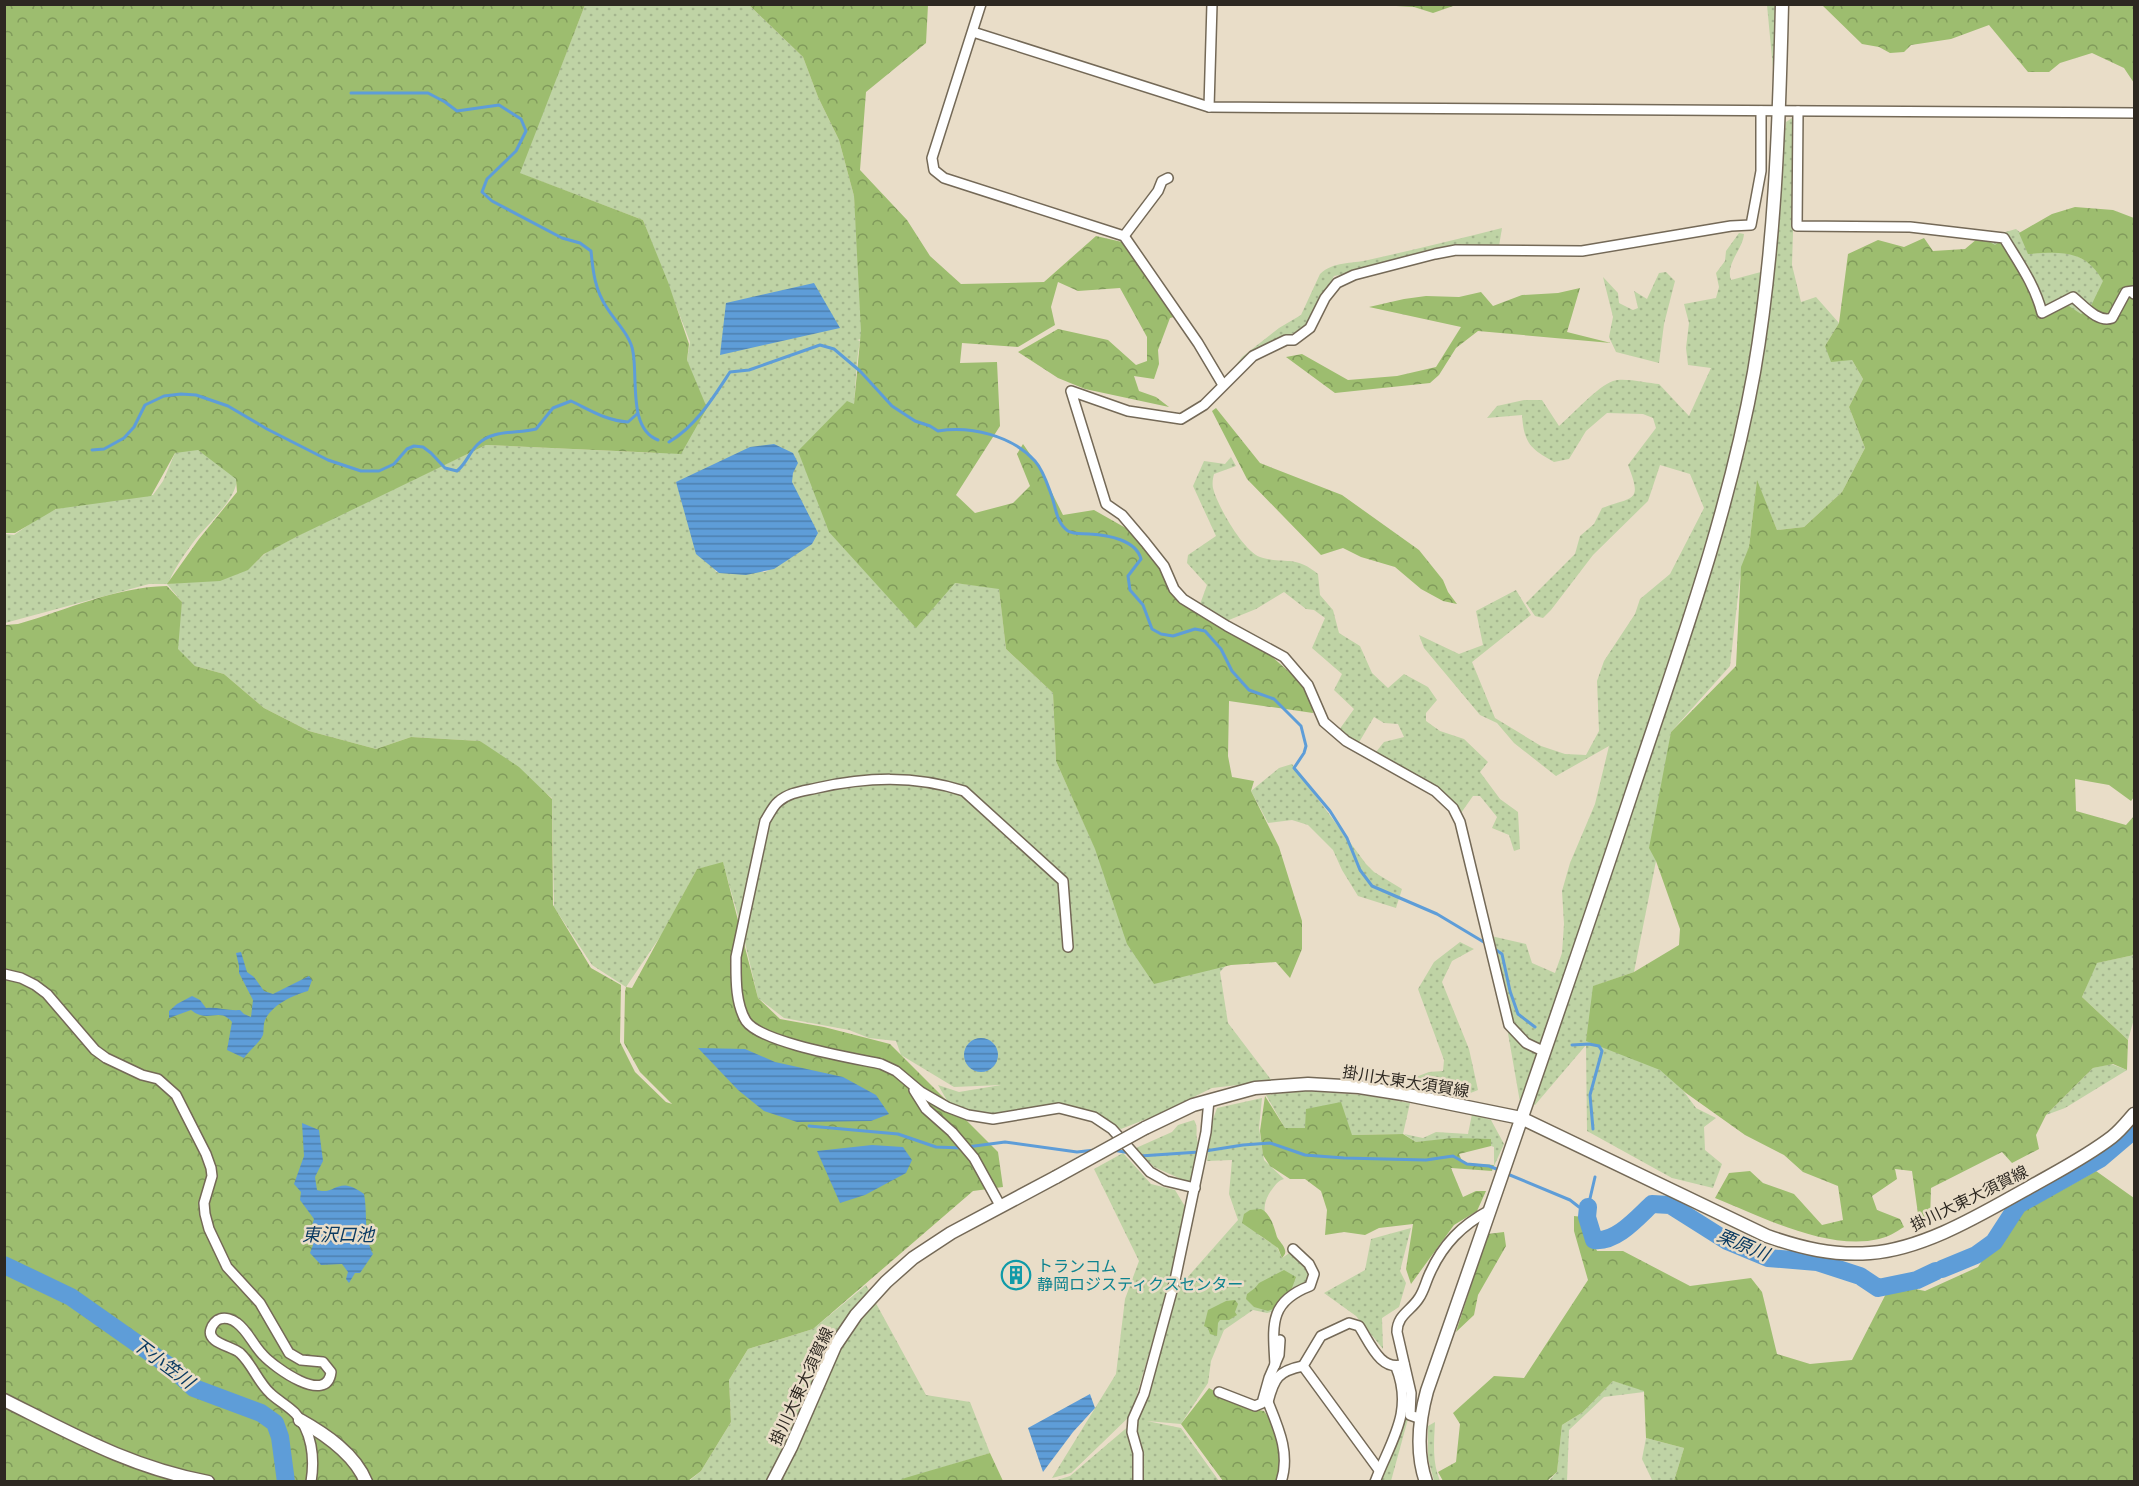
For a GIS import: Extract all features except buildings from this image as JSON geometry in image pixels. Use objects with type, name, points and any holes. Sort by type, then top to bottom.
[{"type":"street","points":[[981,4],[935,147],[932,158],[934,170],[944,178],[1125,236],[1223,385]]},
{"type":"street","points":[[1209,107],[1212,4]]},
{"type":"street","points":[[1426,1482],[1422,1471],[1421,1419],[1427,1391],[1545,1052],[1683,640],[1725,502],[1754,371],[1770,259],[1779,111],[1782,4]]},
{"type":"street","points":[[973,32],[1209,107],[2134,113]]},
{"type":"street","points":[[1545,1052],[1526,1043],[1509,1025],[1460,822],[1453,808],[1435,791],[1346,741],[1324,722],[1308,685],[1284,657],[1227,626],[1183,599],[1174,590],[1164,566],[1122,515],[1106,504],[1071,391],[1128,411],[1181,419],[1204,405],[1253,356],[1286,340],[1294,340],[1310,328],[1325,298],[1336,283],[1354,275],[1456,250],[1582,251],[1731,226],[1751,225],[1761,171],[1761,111]]},
{"type":"street","points":[[1798,111],[1797,226],[1910,227],[2004,238],[2026,272],[2042,313],[2073,297],[2098,317],[2108,320],[2112,318],[2126,292],[2133,291],[2134,294]]},
{"type":"street","points":[[1125,236],[1162,182],[1168,178]]},
{"type":"street","points":[[1068,947],[1063,882],[964,791],[946,785],[896,779],[854,780],[793,793],[777,802],[765,821],[736,957],[736,976],[744,1016],[747,1022],[765,1035],[881,1064],[896,1071],[921,1092],[947,1107],[969,1115],[993,1119],[1059,1108],[1094,1117],[1112,1128],[1150,1172],[1166,1180],[1195,1188]]},
{"type":"street","points":[[4,975],[21,978],[47,994],[94,1050],[142,1075],[158,1078],[176,1095],[211,1168],[212,1176],[204,1203],[205,1214],[209,1229],[227,1267],[267,1312],[289,1353],[302,1360],[323,1362],[329,1367],[330,1378],[321,1386],[310,1385],[287,1374],[263,1355],[243,1328],[230,1319],[218,1320],[210,1329],[214,1340],[241,1353],[268,1392],[300,1420],[314,1456],[311,1482]]},
{"type":"street","points":[[910,1083],[926,1109],[952,1131],[974,1158],[1001,1207]]},
{"type":"street","name":"掛川大東大須賀線","points":[[774,1482],[835,1346],[856,1315],[885,1282],[913,1258],[951,1233],[1145,1128],[1193,1105],[1209,1100],[1255,1088],[1308,1084],[1359,1087],[1521,1118],[1767,1236],[1800,1248],[1839,1254],[1871,1253],[1895,1249],[1936,1235],[2001,1203],[2086,1156],[2114,1136],[2134,1114]]},
{"type":"street","points":[[1138,1482],[1138,1453],[1132,1432],[1133,1419],[1144,1394],[1175,1280],[1206,1132],[1209,1100]]},
{"type":"street","points":[[1375,1482],[1404,1408],[1397,1332],[1400,1319],[1420,1296],[1430,1271],[1451,1238],[1475,1218],[1490,1210]]},
{"type":"street","points":[[1275,1365],[1273,1325],[1275,1318],[1293,1293],[1310,1286],[1314,1274],[1309,1264],[1293,1249]]},
{"type":"street","points":[[1219,1392],[1255,1406],[1262,1403],[1277,1377],[1283,1372],[1303,1366],[1321,1336],[1349,1323],[1359,1326],[1382,1360],[1389,1366],[1400,1366]]},
{"type":"street","points":[[1280,1340],[1279,1355],[1267,1385],[1266,1398],[1286,1452],[1285,1470],[1281,1482]]},
{"type":"street","points":[[1303,1366],[1379,1470]]},
{"type":"street","points":[[1400,1366],[1411,1393],[1410,1415],[1421,1419]]},
{"type":"street","points":[[4,1400],[104,1450],[142,1466],[208,1482]]},
{"type":"street","points":[[300,1420],[349,1455],[361,1470],[366,1482]]},
{"type":"green space","points":[[5,4],[585,5],[520,173],[643,220],[668,282],[689,344],[687,360],[707,408],[681,454],[486,445],[298,536],[264,554],[248,570],[220,581],[167,584],[237,492],[236,479],[198,450],[175,453],[151,496],[56,509],[15,533],[5,533]]},
{"type":"green space","points":[[585,5],[749,5],[803,57],[818,97],[839,140],[854,196],[861,299],[861,339],[857,340],[860,341],[854,405],[955,583],[999,588],[1006,649],[1053,693],[1056,761],[1095,848],[1229,962],[1220,972],[1228,1023],[1272,1081],[1212,1088],[1159,1114],[1121,1129],[1094,1117],[1059,1108],[986,1118],[952,1109],[938,1085],[959,1092],[1001,1085],[954,1087],[901,1055],[896,1041],[869,1038],[849,1030],[784,1018],[758,998],[723,863],[697,869],[662,934],[626,987],[592,965],[554,907],[552,798],[480,741],[411,737],[376,749],[309,731],[264,708],[224,674],[195,666],[177,649],[182,602],[167,584],[149,584],[5,623],[5,534],[14,535],[41,516],[85,496],[153,495],[163,481],[175,453],[195,448],[226,468],[237,479],[226,504],[189,549],[168,584],[247,570],[267,552],[336,516],[486,445],[657,453],[693,379],[687,360],[690,342],[643,220],[519,173]],"holes":[[[793,473],[769,570],[765,572],[716,572],[676,482]]]},
{"type":"green space","points":[[749,5],[928,5],[926,43],[866,92],[860,170],[907,220],[930,256],[961,284],[1044,282],[1096,236],[1122,242],[1178,316],[1170,318],[1158,350],[1159,364],[1154,379],[1134,376],[1139,391],[1156,397],[1169,407],[1085,389],[1058,378],[1018,352],[1058,329],[1108,340],[1136,365],[1147,361],[1147,337],[1120,288],[1078,291],[1058,282],[1051,307],[1055,325],[1018,347],[962,343],[960,363],[997,362],[1000,426],[956,495],[975,513],[1013,503],[1030,486],[1017,454],[1023,444],[1039,467],[1063,515],[1094,510],[1131,531],[1156,556],[1167,583],[1262,648],[1310,690],[1313,713],[1229,701],[1228,756],[1232,777],[1254,781],[1251,791],[1279,847],[1302,921],[1302,949],[1290,978],[1276,962],[1231,965],[1154,984],[1127,944],[1095,849],[1056,761],[1053,693],[1006,649],[999,589],[955,583],[916,628],[829,532],[798,451],[847,401],[854,404],[861,331],[854,196],[839,140],[818,97],[803,57]]},
{"type":"green space","points":[[1378,5],[1456,5],[1433,13],[1414,7]]},
{"type":"green space","points":[[1767,5],[1775,5],[1776,100]]},
{"type":"green space","points":[[1822,5],[2134,5],[2134,83],[2124,68],[2092,53],[2060,63],[2049,72],[2028,72],[1989,25],[1951,39],[1911,45],[1904,52],[1890,53],[1879,47],[1862,44]]},
{"type":"green space","points":[[1792,118],[1796,136],[1792,265],[1801,302],[1816,297],[1839,323],[1825,346],[1852,360],[1863,379],[1849,407],[1865,448],[1842,492],[1804,527],[1777,530],[1757,482],[1749,547],[1740,578],[1730,666],[1671,732],[1656,861],[1634,972],[1594,986],[1660,1070],[1674,1078],[1696,1108],[1716,1118],[1704,1127],[1705,1150],[1722,1164],[1713,1188],[1672,1178],[1587,1131],[1586,1045],[1535,1105],[1520,1102],[1491,936],[1526,944],[1532,963],[1555,973],[1562,953],[1564,924],[1562,891],[1570,863],[1595,804],[1609,746],[1556,776],[1514,743],[1497,723],[1480,715],[1424,648],[1419,635],[1459,654],[1483,645],[1476,611],[1516,590],[1531,615],[1472,662],[1495,718],[1541,746],[1565,754],[1586,755],[1599,731],[1597,681],[1604,661],[1635,614],[1640,599],[1670,574],[1704,508],[1690,474],[1660,465],[1648,501],[1593,555],[1551,610],[1543,618],[1535,616],[1526,603],[1575,554],[1580,536],[1594,524],[1602,508],[1628,499],[1635,492],[1628,465],[1656,428],[1653,418],[1643,414],[1607,413],[1586,431],[1569,459],[1554,462],[1530,444],[1525,433],[1522,415],[1487,418],[1497,406],[1524,400],[1542,400],[1559,426],[1600,389],[1617,380],[1659,384],[1689,416],[1711,368],[1688,365],[1686,348],[1689,323],[1684,304],[1716,298],[1719,287],[1716,273],[1725,261],[1726,251],[1739,233],[1744,234],[1743,240],[1730,268],[1731,280],[1772,269],[1786,122]]},
{"type":"green space","points":[[2075,207],[2113,210],[2134,218],[2134,797],[2131,801],[2109,785],[2075,779],[2076,811],[2126,825],[2134,816],[2134,955],[2097,963],[2082,997],[2128,1040],[2127,1070],[2113,1064],[2093,1068],[2046,1115],[2036,1135],[2039,1149],[2012,1163],[2002,1152],[1931,1188],[1930,1221],[1919,1221],[1912,1171],[1895,1169],[1897,1179],[1872,1196],[1877,1210],[1900,1219],[1904,1227],[1882,1238],[1859,1241],[1817,1236],[1774,1222],[1715,1198],[1729,1173],[1750,1171],[1763,1183],[1794,1194],[1822,1225],[1843,1220],[1838,1186],[1803,1172],[1784,1155],[1745,1135],[1686,1093],[1660,1070],[1586,1041],[1593,986],[1634,972],[1679,945],[1680,929],[1656,861],[1649,848],[1671,732],[1736,666],[1741,567],[1749,547],[1757,480],[1777,530],[1804,527],[1842,492],[1865,448],[1849,407],[1863,379],[1852,360],[1831,362],[1825,346],[1839,323],[1848,254],[1878,240],[1904,247],[1924,238],[1933,251],[1965,249],[1977,239],[1985,239],[1995,245],[2003,239],[2024,274],[2032,276],[2041,310],[2069,306],[2081,314],[2089,310],[2103,281],[2096,271],[2088,263],[2071,255],[2028,254],[2019,233],[2052,214]]},
{"type":"green space","points":[[1502,228],[1499,246],[1334,276],[1307,326],[1258,351],[1227,377],[1242,357],[1279,328],[1301,315],[1320,274],[1325,270],[1337,265],[1368,260]]},
{"type":"green space","points":[[2016,229],[2034,240],[2084,260],[2096,269],[2105,281],[2093,310],[2085,315],[2036,316],[1987,240],[1988,237]]},
{"type":"green space","points":[[1666,272],[1675,281],[1664,324],[1659,363],[1616,352],[1609,337],[1613,317],[1603,277],[1618,293],[1619,303],[1633,310],[1638,308],[1634,291],[1647,299],[1659,273]]},
{"type":"green space","points":[[1580,288],[1567,332],[1611,343],[1478,331],[1456,348],[1439,375],[1430,383],[1335,393],[1286,357],[1302,354],[1348,380],[1397,376],[1436,367],[1461,327],[1369,307],[1426,296],[1459,297],[1481,292],[1493,306],[1522,295],[1558,293]]},
{"type":"green space","points":[[1216,408],[1260,463],[1342,495],[1419,550],[1443,580],[1457,604],[1443,601],[1421,589],[1395,567],[1361,557],[1343,548],[1321,555],[1247,479],[1212,411]]},
{"type":"green space","points":[[1231,457],[1236,466],[1214,474],[1213,486],[1215,496],[1239,537],[1253,553],[1260,557],[1302,564],[1318,574],[1320,595],[1333,610],[1339,633],[1360,646],[1372,673],[1388,688],[1404,674],[1428,687],[1437,700],[1426,713],[1426,721],[1440,731],[1464,739],[1488,762],[1480,772],[1500,799],[1518,812],[1520,849],[1514,851],[1509,835],[1492,828],[1497,817],[1480,796],[1473,796],[1461,813],[1435,789],[1376,752],[1384,742],[1404,737],[1398,724],[1384,723],[1374,717],[1358,744],[1339,730],[1354,709],[1334,690],[1342,674],[1312,648],[1325,618],[1314,610],[1306,609],[1284,592],[1256,609],[1224,622],[1199,607],[1207,585],[1187,563],[1188,555],[1216,536],[1193,486],[1204,461],[1225,464]]},
{"type":"green space","points":[[167,586],[182,602],[178,649],[195,666],[224,674],[264,708],[309,731],[376,749],[411,737],[480,741],[519,767],[552,799],[553,905],[591,968],[621,985],[620,1042],[635,1072],[666,1102],[672,1104],[640,1072],[624,1043],[626,987],[632,988],[697,869],[723,862],[758,998],[780,1019],[824,1027],[890,1044],[998,1152],[1003,1187],[973,1191],[813,1329],[748,1349],[729,1380],[731,1422],[701,1471],[688,1481],[5,1482],[5,625],[18,624],[129,590]]},
{"type":"green space","points":[[1292,764],[1366,864],[1374,872],[1402,889],[1396,908],[1358,896],[1333,850],[1308,825],[1292,820],[1268,823],[1251,791],[1279,768]]},
{"type":"green space","points":[[1460,942],[1474,949],[1452,961],[1442,982],[1469,1049],[1478,1090],[1468,1094],[1408,1080],[1429,1072],[1443,1071],[1444,1060],[1418,989],[1434,962]]},
{"type":"green space","points":[[2134,955],[2134,1019],[2128,1040],[2082,997],[2096,963]]},
{"type":"green space","points":[[2111,1064],[2127,1070],[2065,1108],[2046,1115],[2093,1068]]},
{"type":"green space","points":[[1307,1091],[1363,1095],[1410,1103],[1403,1134],[1352,1135],[1305,1128],[1285,1128],[1266,1095]]},
{"type":"green space","points":[[1265,1096],[1285,1128],[1305,1128],[1306,1109],[1341,1102],[1352,1135],[1403,1134],[1416,1142],[1452,1138],[1491,1139],[1491,1146],[1459,1154],[1463,1163],[1494,1165],[1492,1171],[1451,1168],[1463,1197],[1476,1191],[1486,1191],[1477,1211],[1454,1225],[1411,1284],[1406,1269],[1413,1224],[1379,1228],[1365,1235],[1344,1232],[1325,1235],[1327,1210],[1321,1191],[1305,1179],[1290,1179],[1270,1166],[1263,1155],[1260,1131]]},
{"type":"green space","points":[[1262,1098],[1259,1128],[1264,1160],[1284,1179],[1277,1183],[1266,1200],[1265,1216],[1269,1235],[1259,1235],[1277,1247],[1282,1258],[1291,1252],[1309,1264],[1311,1284],[1279,1310],[1267,1313],[1253,1310],[1224,1330],[1211,1361],[1208,1383],[1181,1424],[1147,1421],[1181,1428],[1219,1481],[1051,1482],[1070,1476],[1137,1419],[1171,1296],[1238,1220],[1229,1194],[1232,1160],[1207,1161],[1212,1122],[1217,1108]]},
{"type":"green space","points":[[1472,1114],[1491,1120],[1504,1144],[1494,1166],[1494,1147],[1491,1146],[1491,1139],[1416,1142],[1404,1134],[1423,1138],[1436,1132],[1468,1134]]},
{"type":"green space","points":[[1194,1120],[1200,1147],[1190,1183],[1154,1167],[1136,1148],[1172,1132],[1178,1125]]},
{"type":"green space","points":[[1123,1153],[1151,1184],[1175,1190],[1186,1208],[1173,1271],[1131,1415],[1071,1473],[1052,1478],[1116,1374],[1125,1299],[1139,1261],[1094,1169]]},
{"type":"green space","points":[[2096,1171],[2134,1198],[2134,1481],[1674,1481],[1684,1448],[1646,1438],[1644,1391],[1613,1381],[1583,1412],[1562,1425],[1557,1472],[1547,1481],[1443,1481],[1438,1472],[1456,1462],[1460,1424],[1453,1413],[1494,1376],[1524,1378],[1588,1280],[1574,1231],[1574,1216],[1583,1217],[1597,1251],[1623,1251],[1690,1286],[1751,1278],[1762,1292],[1777,1354],[1810,1364],[1852,1360],[1891,1284],[1925,1291],[1978,1267],[2016,1210],[2035,1205]]},
{"type":"green space","points":[[1261,1209],[1270,1217],[1277,1237],[1284,1248],[1285,1253],[1282,1258],[1278,1248],[1242,1223],[1244,1214],[1250,1210]]},
{"type":"green space","points":[[1411,1228],[1400,1271],[1406,1283],[1399,1307],[1382,1318],[1383,1349],[1356,1316],[1324,1293],[1365,1270],[1371,1239]]},
{"type":"green space","points":[[1504,1232],[1506,1246],[1478,1295],[1474,1315],[1456,1332],[1488,1234]]},
{"type":"green space","points":[[1284,1270],[1296,1277],[1292,1288],[1283,1298],[1284,1304],[1268,1311],[1254,1307],[1246,1299],[1247,1294],[1259,1283]]},
{"type":"green space","points":[[866,1285],[926,1395],[970,1402],[990,1453],[898,1481],[688,1482],[701,1471],[731,1422],[729,1380],[748,1349],[813,1329]]},
{"type":"green space","points":[[1235,1300],[1238,1304],[1235,1312],[1237,1315],[1229,1320],[1220,1320],[1217,1336],[1210,1334],[1208,1328],[1204,1326],[1208,1310],[1226,1301]]},
{"type":"green space","points":[[1613,1381],[1644,1390],[1644,1392],[1604,1397],[1569,1430],[1567,1481],[1548,1482],[1557,1472],[1562,1425],[1583,1412]]},
{"type":"green space","points":[[1209,1388],[1243,1407],[1264,1411],[1273,1424],[1283,1466],[1277,1481],[1223,1481],[1181,1424]]},
{"type":"green space","points":[[1403,1405],[1411,1408],[1391,1481],[1375,1482]]},
{"type":"green space","points":[[1435,1422],[1435,1459],[1440,1481],[1434,1481],[1428,1458],[1428,1426]]},
{"type":"green space","points":[[1646,1438],[1684,1448],[1674,1481],[1652,1480],[1642,1459]]},
{"type":"green space","points":[[990,1453],[1003,1481],[898,1481],[905,1478]]},
{"type":"water","points":[[814,283],[840,328],[720,355],[726,303]]},
{"type":"water","points":[[774,444],[793,453],[798,463],[792,482],[818,533],[812,544],[774,569],[746,575],[719,573],[696,554],[676,482],[750,447]]},
{"type":"water","points":[[241,952],[247,972],[254,977],[264,991],[273,994],[309,976],[312,980],[308,991],[284,1001],[268,1015],[264,1022],[262,1038],[244,1058],[227,1050],[232,1022],[228,1018],[220,1015],[204,1016],[191,1010],[169,1018],[169,1011],[192,996],[200,1000],[206,1008],[240,1010],[251,1017],[253,1000],[239,973],[236,953]]},
{"type":"water","points":[[981,1038],[993,1043],[998,1055],[993,1067],[981,1072],[969,1067],[964,1055],[969,1043]]},
{"type":"water","points":[[698,1048],[745,1049],[775,1062],[843,1077],[876,1095],[889,1114],[871,1121],[797,1122],[764,1111],[738,1090]]},
{"type":"water","name":"東沢口池","points":[[302,1123],[319,1130],[323,1161],[315,1177],[317,1190],[348,1186],[364,1194],[367,1232],[373,1254],[360,1273],[355,1273],[349,1283],[346,1279],[348,1272],[342,1264],[321,1265],[310,1253],[313,1245],[309,1235],[314,1219],[300,1200],[301,1192],[294,1184],[304,1156]]},
{"type":"water","points":[[872,1145],[903,1147],[912,1160],[906,1173],[865,1195],[840,1203],[817,1151]]},
{"type":"water","points":[[1090,1394],[1095,1408],[1073,1432],[1043,1472],[1028,1428]]},
{"type":"waterway","points":[[351,93],[428,93],[457,111],[499,105],[521,119],[526,131],[516,151],[487,179],[482,192],[492,201],[562,238],[580,243],[591,251],[597,288],[632,346],[638,414],[642,425],[658,440]]},
{"type":"waterway","points":[[669,442],[696,420],[730,372],[749,370],[820,345],[834,349],[860,371],[892,406],[915,421],[938,431],[964,430],[990,434],[1014,445],[1025,452],[1040,468],[1064,528],[1073,533],[1120,540],[1133,547],[1138,553],[1141,559],[1128,576],[1130,590],[1143,605],[1152,629],[1161,634],[1173,636],[1195,629],[1205,631],[1221,649],[1232,671],[1249,690],[1274,699],[1301,726],[1306,746],[1294,768],[1330,811],[1347,838],[1360,870],[1372,886],[1437,914],[1487,944]]},
{"type":"waterway","points":[[92,450],[104,449],[124,438],[134,427],[145,405],[164,396],[181,394],[196,395],[228,406],[328,460],[361,471],[379,471],[394,464],[407,449],[414,446],[423,447],[445,468],[457,471],[483,440],[497,434],[536,429],[553,408],[571,401],[613,420],[628,422],[637,414]]},
{"type":"waterway","points":[[1493,948],[1502,954],[1510,991],[1518,1014],[1535,1027]]},
{"type":"waterway","points":[[1572,1045],[1589,1044],[1599,1046],[1602,1051],[1590,1095],[1593,1129]]},
{"type":"waterway","points":[[809,1126],[898,1134],[936,1147],[961,1148]]},
{"type":"waterway","name":"栗原川","points":[[1942,1269],[1976,1255],[1994,1242],[2018,1205],[2100,1159],[2134,1130]]},
{"type":"waterway","points":[[967,1147],[1005,1142],[1077,1152],[1095,1150]]},
{"type":"waterway","points":[[1205,1151],[1270,1143],[1305,1155],[1344,1158],[1426,1160],[1453,1156],[1467,1164],[1489,1166],[1499,1170]]},
{"type":"waterway","points":[[1113,1150],[1130,1153]]},
{"type":"waterway","points":[[1140,1156],[1199,1152]]},
{"type":"waterway","points":[[1505,1173],[1570,1200],[1579,1207],[1588,1207],[1595,1177]]},
{"type":"waterway","name":"栗原川","points":[[1588,1207],[1587,1217],[1594,1240],[1602,1240],[1618,1233],[1652,1204],[1670,1205],[1727,1241],[1768,1258],[1817,1262],[1860,1276],[1878,1288],[1917,1280],[1936,1271]]},
{"type":"waterway","name":"下小笠川","points":[[4,1265],[71,1297],[172,1368],[194,1388],[261,1413],[275,1423],[280,1437],[286,1482]]},
{"type":"place","name":"トランコム 静岡ロジスティクスセンター","points":[[1016,1275]]}]
